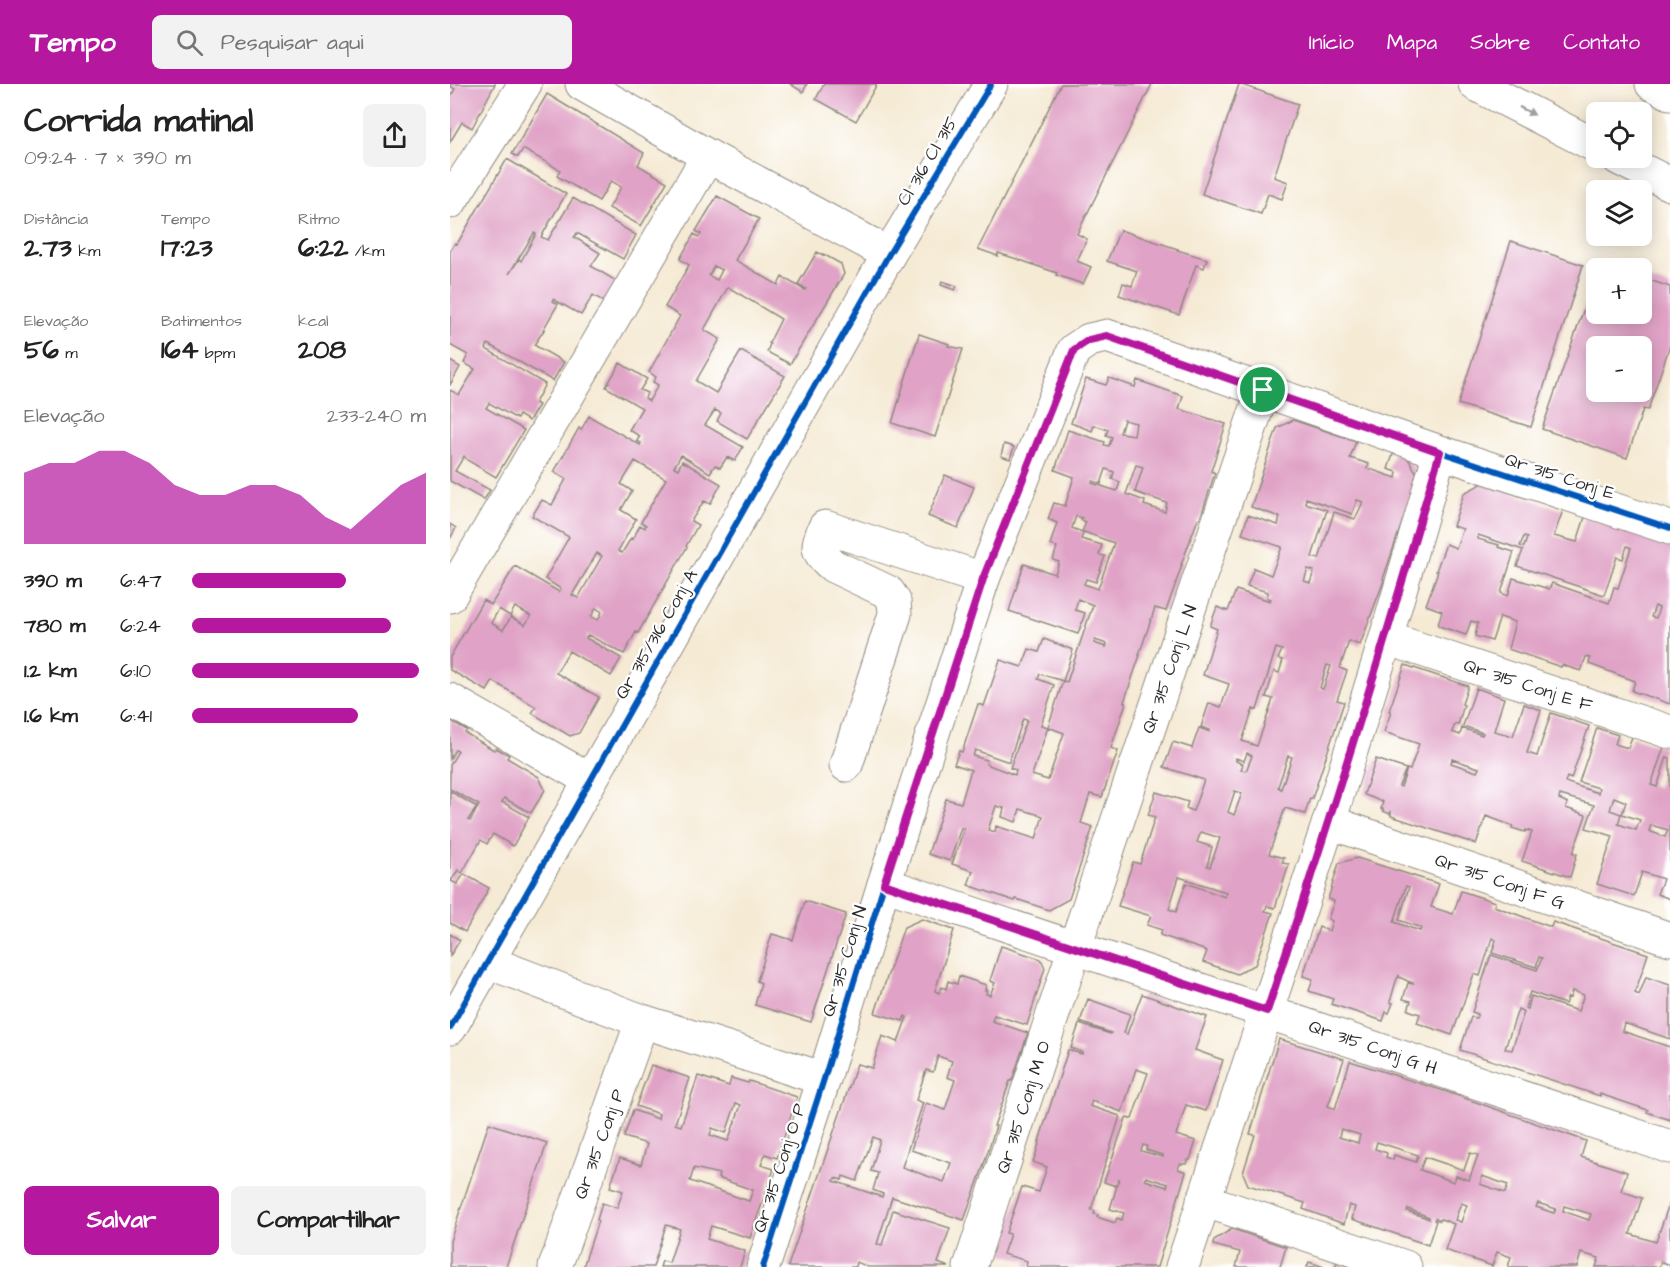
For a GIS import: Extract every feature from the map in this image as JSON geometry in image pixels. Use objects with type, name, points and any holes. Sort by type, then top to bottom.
[{"type":"street","points":[[450,202],[525,84]]},
{"type":"street","points":[[582,84],[708,156],[889,254]]},
{"type":"street","name":"Cl 316 Cl 315","points":[[889,254],[991,84]]},
{"type":"street","points":[[1475,84],[1586,141]]},
{"type":"street","points":[[1652,84],[1670,93]]},
{"type":"street","points":[[450,596],[708,156]]},
{"type":"street","points":[[1638,168],[1670,184]]},
{"type":"street","name":"Qr 315/316 Conj A","points":[[450,1028],[889,254]]},
{"type":"street","name":"Qr 315 Conj N","points":[[824,1079],[884,884],[983,579],[1074,350],[1089,340],[1107,336],[1263,390]]},
{"type":"street","name":"Qr 315 Conj E","points":[[1263,390],[1440,452],[1670,528]]},
{"type":"street","name":"Qr 315 Conj L N","points":[[1075,947],[1263,390]]},
{"type":"street","points":[[1182,1267],[1329,822],[1440,452]]},
{"type":"street","points":[[846,765],[895,615],[895,608],[894,601],[888,592],[833,566],[820,554],[819,541],[825,527],[983,579]]},
{"type":"street","name":"Qr 315 Conj E F","points":[[1386,638],[1670,732]]},
{"type":"street","points":[[450,700],[590,780]]},
{"type":"street","name":"Qr 315 Conj F G","points":[[1329,822],[1670,939]]},
{"type":"street","name":"Qr 315 Conj G H","points":[[884,884],[1670,1147]]},
{"type":"street","name":"Qr 315 Conj M O","points":[[970,1267],[1075,947]]},
{"type":"street","points":[[488,962],[642,1021],[824,1079]]},
{"type":"street","name":"Qr 315 Conj P","points":[[555,1267],[642,1021]]},
{"type":"street","name":"Qr 315 Conj O P","points":[[762,1267],[824,1079]]},
{"type":"street","points":[[1203,1200],[1405,1267]]},
{"type":"building","points":[[450,84],[495,84],[472,128],[462,122],[450,142],[450,97],[455,89]]},
{"type":"building","points":[[790,84],[807,84],[803,92]]},
{"type":"building","points":[[824,84],[877,84],[856,121],[816,99]]},
{"type":"building","points":[[1061,84],[1152,84],[1077,234],[1087,239],[1077,261],[1091,267],[1083,284],[1017,259],[998,253],[998,256],[978,249]]},
{"type":"building","points":[[1239,84],[1298,104],[1274,177],[1288,182],[1282,199],[1268,194],[1261,214],[1202,194]]},
{"type":"building","points":[[547,94],[644,153],[638,165],[667,182],[641,226],[609,208],[621,187],[611,181],[599,201],[557,176],[560,170],[523,149],[518,157],[512,154]]},
{"type":"building","points":[[507,159],[566,194],[541,237],[548,240],[573,198],[636,235],[623,259],[577,233],[574,237],[600,253],[591,266],[618,282],[606,303],[593,295],[581,315],[553,299],[552,301],[558,304],[534,345],[564,362],[553,381],[488,344],[486,349],[545,384],[535,403],[539,405],[529,421],[519,415],[517,419],[489,403],[486,408],[524,430],[496,477],[464,456],[455,471],[490,490],[484,500],[450,481],[450,390],[459,395],[475,369],[464,363],[468,355],[450,345],[450,251],[455,243],[457,244]],"holes":[[[534,233],[536,234],[521,261],[519,259],[509,274]]]},
{"type":"building","points":[[717,196],[759,219],[735,260],[778,285],[782,277],[805,290],[798,284],[817,252],[841,264],[844,274],[790,364],[767,352],[781,319],[728,287],[704,330],[720,339],[696,381],[716,393],[741,351],[785,376],[747,439],[717,421],[721,413],[715,410],[705,425],[743,447],[735,461],[727,457],[720,468],[715,465],[710,473],[681,455],[674,467],[678,469],[682,461],[721,484],[710,504],[704,501],[691,521],[698,525],[687,547],[624,654],[588,635],[586,638],[621,658],[611,676],[569,651],[556,673],[599,697],[579,733],[570,736],[532,713],[536,707],[493,681],[487,691],[450,670],[450,657],[483,600],[491,605],[515,566],[559,592],[561,589],[545,579],[569,537],[532,516],[542,500],[552,505],[566,479],[554,472],[579,428],[581,430],[589,416],[640,445],[641,443],[637,441],[640,436],[629,430],[642,408],[606,387],[620,363],[647,379],[640,390],[647,393],[645,398],[649,401],[658,385],[653,382],[656,377],[649,372],[680,316],[665,307],[689,265],[680,259],[694,234],[699,237],[701,234],[696,231]],"holes":[[[714,266],[722,270],[717,280],[709,276]],[[635,461],[666,479],[641,522],[646,525],[645,528],[640,525],[622,553],[618,551],[636,519],[621,510],[632,491],[621,484]],[[597,553],[602,556],[578,598],[572,595]],[[515,607],[531,616],[525,625],[511,617],[503,630],[491,623],[499,609],[510,616]],[[596,608],[602,612],[598,620],[591,617]]]},
{"type":"building","points":[[1120,230],[1207,259],[1204,268],[1196,265],[1179,315],[1119,295],[1123,283],[1132,286],[1137,271],[1107,261]]},
{"type":"building","points":[[1511,241],[1583,265],[1531,427],[1458,404]]},
{"type":"building","points":[[942,281],[957,286],[955,290],[941,285]]},
{"type":"building","points":[[1652,281],[1670,287],[1670,345],[1652,398],[1652,336],[1586,336],[1586,402],[1651,402],[1648,410],[1643,409],[1627,458],[1542,429],[1586,303],[1586,324],[1652,324]]},
{"type":"building","points":[[919,334],[949,344],[948,346],[963,349],[935,437],[892,423]]},
{"type":"building","points":[[450,361],[460,367],[450,385]]},
{"type":"building","points":[[1109,378],[1135,387],[1137,380],[1183,396],[1179,409],[1226,424],[1211,471],[1215,473],[1166,611],[1155,608],[1139,655],[1111,748],[1118,751],[1102,797],[1090,794],[1081,823],[1093,827],[1069,899],[1049,910],[968,885],[973,871],[952,864],[964,829],[961,828],[950,861],[928,854],[946,799],[961,803],[971,770],[954,764],[959,751],[962,752],[978,704],[984,706],[1000,660],[1022,667],[1029,649],[1039,652],[1044,639],[1073,650],[1063,681],[1067,682],[1093,605],[1078,599],[1075,610],[1085,613],[1078,634],[1009,611],[1024,564],[1055,574],[1059,562],[1053,560],[1057,547],[1050,545],[1057,523],[1048,519],[1054,503],[1065,506],[1074,477],[1055,470],[1068,430],[1105,442],[1104,445],[1109,446],[1112,437],[1106,435],[1108,430],[1094,425],[1092,431],[1071,423],[1086,379],[1106,385]],"holes":[[[1124,420],[1136,423],[1134,435],[1120,433]],[[1136,465],[1143,467],[1135,492],[1167,503],[1165,512],[1144,505],[1145,501],[1126,494]],[[1106,469],[1114,472],[1112,479],[1120,482],[1117,491],[1092,483],[1093,481],[1101,484]],[[1076,516],[1086,522],[1082,532],[1072,528]],[[1084,532],[1114,543],[1098,589],[1084,584],[1086,579],[1096,582],[1105,556],[1099,555],[1102,545],[1081,539]],[[1095,640],[1107,644],[1106,647],[1094,643]],[[1040,674],[1063,681],[1048,727],[1041,725],[1054,685],[1038,679]],[[1023,719],[1027,720],[1010,768],[1016,770],[1015,775],[986,764],[987,760],[973,756],[975,750],[1009,762]],[[1048,727],[1064,733],[1048,780],[1032,775]],[[996,806],[1004,808],[1002,817],[1016,822],[1020,809],[1043,816],[1036,839],[996,826],[995,832],[988,830]]]},
{"type":"building","points":[[1293,420],[1356,441],[1350,458],[1369,464],[1367,468],[1396,478],[1397,472],[1388,469],[1394,452],[1407,457],[1418,475],[1360,645],[1349,641],[1340,668],[1347,671],[1337,700],[1344,702],[1312,799],[1310,798],[1305,814],[1285,808],[1269,854],[1284,858],[1282,863],[1289,864],[1275,908],[1267,906],[1265,911],[1273,913],[1255,965],[1237,974],[1203,962],[1207,951],[1160,935],[1162,930],[1147,925],[1151,916],[1118,906],[1133,862],[1140,864],[1155,817],[1148,815],[1156,792],[1188,802],[1186,808],[1193,811],[1204,780],[1164,767],[1173,742],[1192,748],[1199,728],[1210,732],[1201,727],[1209,703],[1221,707],[1229,684],[1203,675],[1217,629],[1210,626],[1217,607],[1228,611],[1236,590],[1270,601],[1271,599],[1267,598],[1268,592],[1247,586],[1254,568],[1271,575],[1282,547],[1242,534],[1248,515],[1278,525],[1280,517],[1251,507],[1277,428]],"holes":[[[1306,498],[1352,514],[1357,500],[1363,502],[1355,519],[1334,512],[1319,559],[1312,557],[1327,510],[1305,503]],[[1308,569],[1314,571],[1310,583],[1304,581]],[[1276,648],[1282,650],[1278,659],[1283,660],[1279,673],[1274,671],[1266,697],[1273,699],[1257,746],[1242,741],[1253,709],[1257,710]],[[1327,665],[1331,666],[1323,689],[1320,688]],[[1247,753],[1252,756],[1246,771],[1241,770],[1243,764],[1236,761],[1236,758],[1244,761]],[[1288,756],[1292,757],[1281,789],[1278,787]],[[1235,791],[1242,793],[1234,815],[1228,812]],[[1201,832],[1220,838],[1210,867],[1207,866],[1212,847],[1197,842]],[[1179,877],[1226,892],[1225,897],[1186,883],[1176,912],[1169,909]]]},
{"type":"building","points":[[1004,444],[1014,447],[1010,459],[1001,456]]},
{"type":"building","points":[[945,475],[974,487],[958,528],[928,516]]},
{"type":"building","points":[[1483,483],[1563,510],[1554,536],[1577,542],[1585,517],[1670,544],[1670,704],[1632,691],[1635,681],[1589,664],[1590,658],[1586,657],[1581,671],[1562,665],[1561,667],[1508,649],[1515,622],[1500,617],[1492,641],[1475,636],[1478,623],[1471,621],[1466,635],[1438,625],[1442,611],[1426,605],[1446,544],[1456,548],[1463,529],[1453,526],[1464,493]],"holes":[[[1478,535],[1523,550],[1517,566],[1604,595],[1617,557],[1623,559],[1627,546],[1631,548],[1618,588],[1614,587],[1609,603],[1552,583],[1549,589],[1513,578],[1508,596],[1501,593],[1514,552],[1478,539]],[[1524,536],[1527,538],[1524,547],[1520,546]],[[1655,606],[1659,608],[1656,618],[1651,617]]]},
{"type":"building","points":[[450,524],[456,528],[450,539]]},
{"type":"building","points":[[1405,665],[1468,686],[1458,725],[1455,724],[1452,732],[1460,735],[1462,728],[1482,735],[1483,733],[1463,726],[1476,688],[1504,698],[1494,731],[1513,736],[1524,704],[1541,710],[1527,753],[1537,756],[1551,713],[1589,726],[1571,779],[1567,777],[1565,782],[1598,793],[1599,788],[1579,782],[1597,728],[1618,735],[1615,744],[1628,748],[1632,737],[1664,747],[1651,785],[1657,787],[1667,757],[1670,758],[1670,899],[1657,894],[1663,879],[1642,872],[1634,896],[1597,884],[1613,836],[1586,828],[1594,805],[1560,795],[1559,799],[1568,803],[1566,808],[1586,815],[1573,853],[1577,854],[1570,877],[1522,861],[1532,832],[1512,828],[1513,826],[1486,816],[1476,844],[1391,816],[1391,811],[1390,814],[1383,811],[1381,809],[1383,802],[1364,794],[1376,759],[1406,769],[1399,786],[1401,787],[1419,744],[1384,732],[1391,712],[1389,711]],"holes":[[[1452,759],[1479,768],[1477,772],[1451,763]],[[1614,797],[1626,802],[1622,814],[1640,820],[1636,830],[1618,824],[1621,814],[1610,810]],[[1651,825],[1668,830],[1665,837],[1649,831]]]},
{"type":"building","points":[[450,720],[467,730],[465,733],[494,750],[496,748],[509,755],[507,758],[539,777],[545,790],[531,813],[504,798],[502,802],[529,817],[513,846],[493,834],[487,844],[481,840],[462,873],[458,870],[451,881],[457,884],[464,874],[489,888],[465,932],[450,923],[450,791],[477,807],[468,820],[470,821],[479,805],[450,789],[450,765],[458,751],[455,750],[450,759]]},
{"type":"building","points":[[1357,858],[1439,884],[1431,907],[1453,914],[1461,891],[1495,902],[1494,906],[1551,927],[1553,922],[1648,954],[1635,993],[1639,995],[1646,977],[1670,985],[1670,1039],[1624,1023],[1622,1031],[1670,1047],[1670,1120],[1600,1094],[1600,1096],[1460,1050],[1471,1017],[1476,1018],[1478,1014],[1472,1012],[1491,955],[1537,970],[1542,958],[1539,957],[1536,967],[1492,953],[1496,940],[1492,938],[1480,976],[1474,974],[1452,1035],[1417,1023],[1420,1014],[1408,1010],[1411,1001],[1403,999],[1408,983],[1414,984],[1399,975],[1390,1002],[1393,1003],[1383,1021],[1331,1004],[1333,999],[1309,991],[1313,979],[1303,976],[1319,927],[1329,931],[1332,921],[1328,919],[1334,901],[1328,899],[1339,863]],"holes":[[[1406,886],[1409,887],[1399,920],[1421,928],[1420,931],[1394,922]],[[1572,991],[1584,995],[1578,1011],[1531,996],[1528,1009],[1525,1008],[1530,992],[1565,1004],[1568,997],[1570,998]],[[1518,1009],[1524,1012],[1512,1050],[1505,1049]]]},
{"type":"building","points":[[805,901],[846,914],[811,1022],[755,1005],[761,983],[757,981],[772,934],[793,940]]},
{"type":"building","points":[[922,919],[954,930],[935,991],[939,993],[942,987],[946,989],[948,981],[957,984],[959,976],[986,985],[986,994],[990,995],[995,983],[990,981],[1001,946],[1041,959],[1045,968],[1027,1025],[994,1015],[992,1021],[1028,1033],[1012,1081],[1010,1081],[994,1126],[996,1126],[964,1220],[892,1197],[877,1244],[882,1245],[893,1210],[950,1228],[938,1263],[949,1267],[868,1267],[857,1262],[856,1267],[790,1267],[788,1266],[857,1064],[872,1068],[882,1036],[898,1042],[907,1017],[905,1016],[903,1021],[875,1013],[904,927]],"holes":[[[938,1056],[952,1061],[947,1077],[955,1080],[945,1110],[926,1103],[911,1150],[951,1163],[944,1182],[902,1167],[923,1103],[916,1100],[926,1070],[933,1072]],[[873,1137],[880,1140],[871,1171],[878,1173],[873,1190],[883,1194],[882,1197],[834,1181],[835,1178],[842,1180],[843,1176],[857,1181]]]},
{"type":"building","points":[[450,934],[460,940],[450,956]]},
{"type":"building","points":[[1142,994],[1207,1017],[1195,1050],[1223,1060],[1206,1111],[1186,1105],[1176,1135],[1196,1141],[1190,1160],[1187,1164],[1180,1164],[1178,1169],[1186,1172],[1157,1267],[1026,1267],[1027,1261],[1003,1254],[1010,1234],[1006,1233],[1022,1187],[1039,1192],[1047,1167],[1033,1162],[1068,1050],[1082,1054],[1071,1048],[1079,1024],[1111,1033],[1080,1022],[1088,999],[1130,1014],[1124,1033],[1127,1034]],"holes":[[[1136,1069],[1148,1073],[1132,1119],[1126,1118],[1104,1182],[1116,1186],[1119,1179],[1110,1209],[1124,1213],[1122,1220],[1117,1218],[1115,1223],[1097,1217],[1098,1215],[1094,1214],[1095,1211],[1091,1210],[1120,1116],[1090,1106],[1092,1101],[1122,1112]],[[1143,1145],[1147,1146],[1146,1150],[1163,1155],[1163,1157],[1141,1151]],[[1146,1177],[1168,1184],[1167,1187],[1145,1180]]]},
{"type":"building","points":[[1279,1039],[1344,1059],[1328,1106],[1335,1109],[1350,1061],[1586,1141],[1581,1157],[1627,1172],[1621,1191],[1642,1198],[1630,1234],[1656,1242],[1670,1201],[1670,1265],[1661,1262],[1659,1267],[1596,1267],[1599,1258],[1581,1253],[1577,1267],[1508,1267],[1511,1257],[1497,1252],[1492,1266],[1445,1250],[1454,1224],[1441,1219],[1440,1221],[1435,1218],[1434,1220],[1436,1221],[1428,1245],[1352,1219],[1355,1207],[1349,1205],[1344,1224],[1303,1209],[1305,1203],[1248,1185],[1243,1173],[1255,1135],[1250,1134]],"holes":[[[1341,1129],[1360,1135],[1358,1143],[1339,1137]],[[1377,1142],[1418,1155],[1416,1162],[1394,1155],[1393,1160],[1386,1157],[1387,1153],[1375,1149]],[[1470,1153],[1478,1155],[1469,1180],[1456,1176],[1454,1182],[1420,1170],[1425,1157],[1464,1170]],[[1482,1176],[1508,1185],[1505,1193],[1480,1184]],[[1461,1203],[1467,1205],[1461,1222],[1455,1220]],[[1538,1203],[1556,1209],[1554,1213],[1536,1207]],[[1564,1206],[1591,1214],[1589,1220],[1563,1211]],[[1408,1209],[1429,1217],[1429,1219],[1407,1211]]]},
{"type":"building","points":[[651,1065],[690,1078],[675,1124],[681,1126],[698,1076],[729,1086],[731,1078],[748,1083],[749,1081],[797,1097],[777,1158],[765,1154],[761,1165],[774,1169],[750,1238],[711,1226],[707,1239],[745,1251],[740,1267],[660,1267],[662,1261],[669,1263],[680,1229],[666,1225],[653,1267],[583,1267],[602,1203],[617,1208],[623,1191],[610,1187],[620,1158],[641,1165],[647,1144],[624,1137],[633,1110],[658,1119],[659,1114],[636,1106]],"holes":[[[736,1103],[741,1105],[728,1141],[710,1135],[712,1128],[726,1133]],[[694,1168],[719,1174],[718,1178],[753,1190],[749,1201],[690,1181]]]},
{"type":"building","points":[[489,1123],[547,1143],[506,1267],[450,1267],[450,1241]]},
{"type":"building","points":[[1232,1229],[1286,1247],[1280,1267],[1236,1267],[1240,1252],[1213,1245],[1214,1240]]},
{"type":"building","points":[[1309,1262],[1324,1267],[1307,1267]]},
{"type":"building","points":[[1337,1262],[1352,1267],[1335,1267]]},
{"type":"cycle path","points":[[450,1028],[889,254],[991,84]]},
{"type":"cycle path","points":[[763,1267],[983,579],[1074,350],[1089,340],[1107,336],[1440,452],[1670,528]]},
{"type":"route","points":[[1107,336],[1263,390],[1440,452],[1348,761],[1267,1011],[884,884],[983,579],[1074,350],[1089,340],[1107,336]]}]
